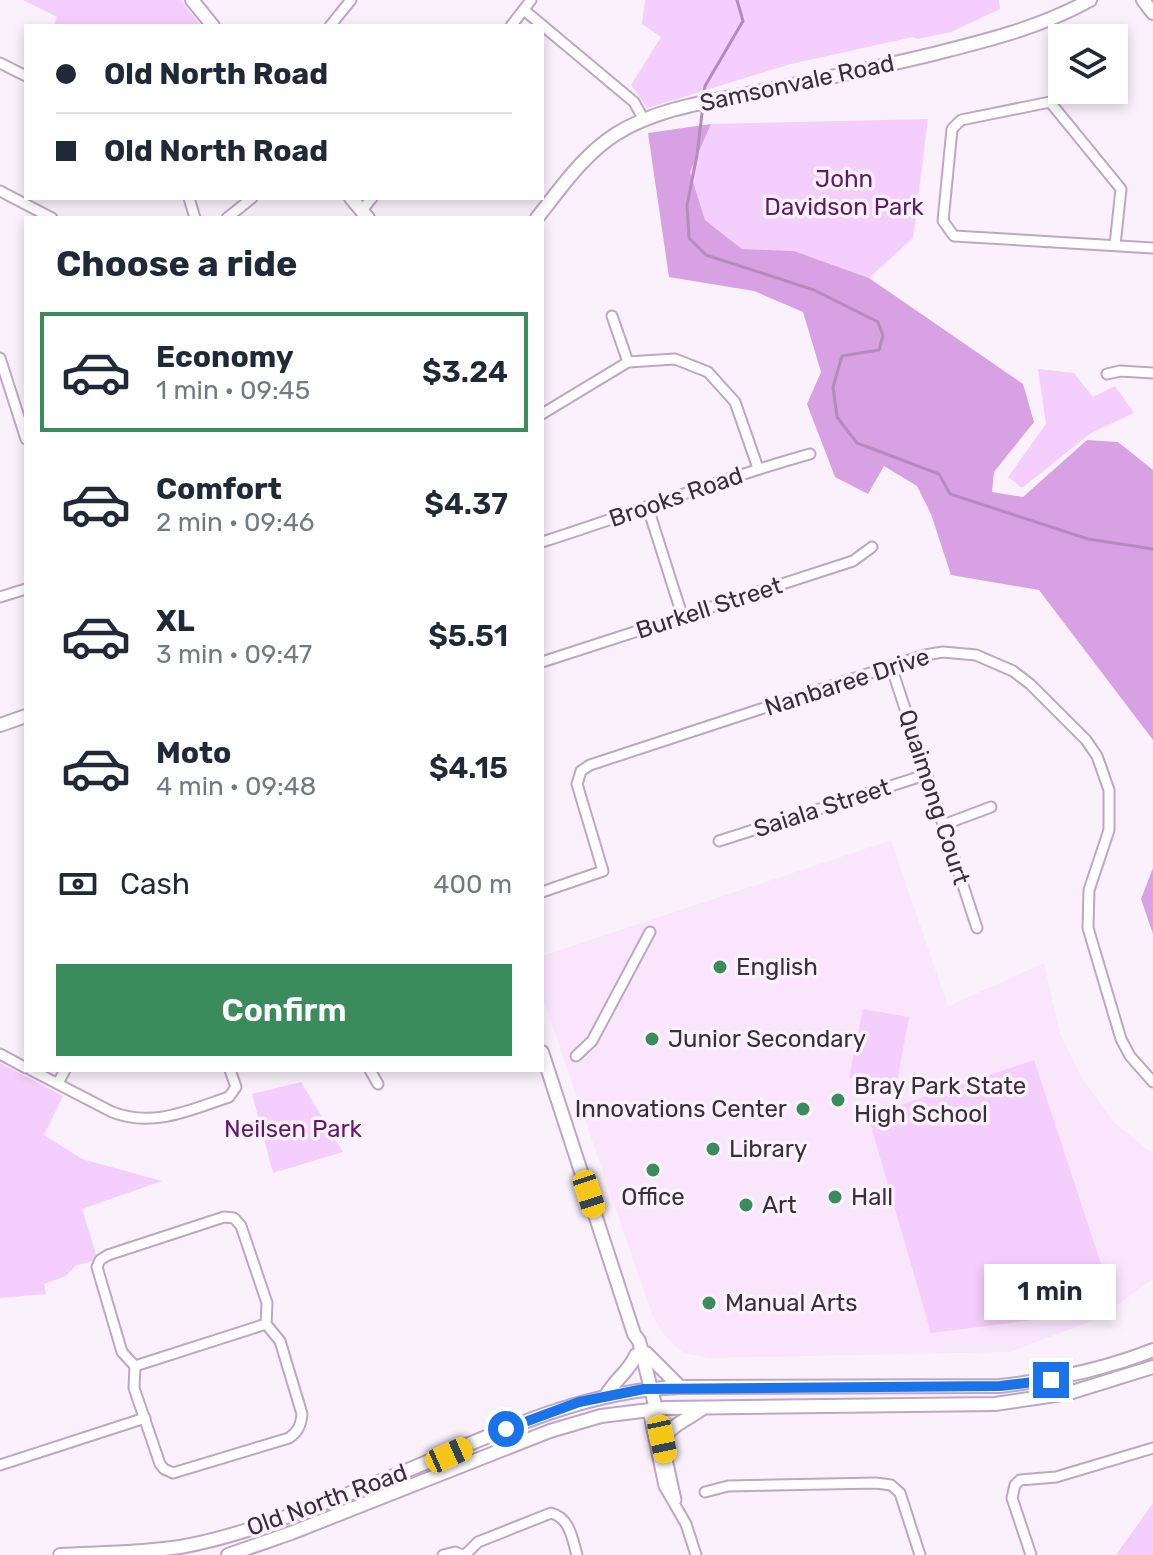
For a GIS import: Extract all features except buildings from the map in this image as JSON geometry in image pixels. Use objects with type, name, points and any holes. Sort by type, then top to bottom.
[{"type":"main road","points":[[192,0],[211,24]]},
{"type":"main road","name":"Samsonvale Road","points":[[539,216],[595,150],[618,133],[644,120],[685,107],[920,57],[1002,36],[1042,23],[1090,0]]},
{"type":"main road","points":[[1143,0],[1153,13]]},
{"type":"main road","points":[[0,725],[24,717]]},
{"type":"main road","points":[[544,1058],[634,1334],[652,1409]]},
{"type":"main road","name":"Old North Road","points":[[60,1555],[190,1550],[449,1455],[534,1416],[606,1396],[680,1387],[1000,1386],[1051,1380],[1119,1363],[1153,1350]]},
{"type":"main road","points":[[639,1353],[680,1387]]},
{"type":"main road","points":[[606,1396],[639,1353]]},
{"type":"main road","name":"Old North Road","points":[[228,1555],[246,1552],[550,1431],[601,1416],[652,1409],[995,1404],[1069,1393],[1153,1367]]},
{"type":"main road","points":[[662,1439],[672,1427],[703,1408]]},
{"type":"street","points":[[332,24],[351,0]]},
{"type":"street","points":[[513,24],[531,0]]},
{"type":"street","points":[[524,10],[541,24]]},
{"type":"street","points":[[544,27],[634,102],[644,120]]},
{"type":"street","points":[[0,63],[24,75]]},
{"type":"street","points":[[1115,245],[1121,189],[1050,102],[961,120],[952,129],[943,221],[954,236],[1153,248]]},
{"type":"street","points":[[0,191],[48,216]]},
{"type":"street","points":[[230,216],[250,200]]},
{"type":"street","points":[[612,316],[628,362]]},
{"type":"street","points":[[0,358],[24,433]]},
{"type":"street","points":[[544,413],[628,362],[675,359],[708,372],[735,402],[758,468]]},
{"type":"street","points":[[1107,374],[1120,371],[1153,373]]},
{"type":"street","name":"Brooks Road","points":[[544,541],[758,468],[810,454]]},
{"type":"street","points":[[648,508],[683,618]]},
{"type":"street","name":"Burkell Street","points":[[544,661],[853,561],[872,547]]},
{"type":"street","points":[[0,597],[24,590]]},
{"type":"street","name":"Nanbaree Drive","points":[[544,891],[603,871],[577,784],[584,768],[891,666],[943,652],[976,655],[996,661],[1030,684],[1086,740],[1097,756],[1109,790],[1109,836],[1089,890],[1088,928],[1121,1039],[1130,1056],[1153,1082]]},
{"type":"street","name":"Quaimong Court","points":[[891,666],[977,928]]},
{"type":"street","name":"Saiala Street","points":[[719,841],[925,775]]},
{"type":"street","points":[[943,825],[991,807]]},
{"type":"street","points":[[576,1056],[592,1041],[650,932]]},
{"type":"street","points":[[0,1054],[24,1067]]},
{"type":"street","points":[[34,1072],[112,1112],[154,1120],[229,1097],[236,1087],[231,1072]]},
{"type":"street","points":[[58,1083],[64,1072]]},
{"type":"street","points":[[371,1072],[378,1084]]},
{"type":"street","points":[[224,1217],[234,1218],[241,1226],[267,1303],[266,1324],[280,1341],[302,1414],[300,1428],[292,1436],[173,1473],[160,1464],[134,1388],[135,1366],[122,1352],[98,1263],[108,1255],[224,1217]]},
{"type":"street","points":[[135,1366],[266,1324]]},
{"type":"street","points":[[652,1409],[678,1507],[696,1555]]},
{"type":"street","points":[[652,1409],[664,1486],[678,1507]]},
{"type":"street","points":[[0,1465],[145,1418]]},
{"type":"street","points":[[1031,1555],[1012,1498],[1015,1485],[1026,1478],[1056,1477],[1153,1448]]},
{"type":"street","points":[[705,1492],[728,1486],[891,1485],[900,1493],[920,1555]]},
{"type":"street","points":[[443,1555],[455,1552],[464,1555],[478,1542],[551,1513],[567,1522],[577,1555]]},
{"type":"shaded area","points":[[711,124],[690,172],[705,220],[742,249],[794,251],[869,278],[1023,384],[1034,422],[994,472],[992,492],[1023,497],[1087,440],[1118,442],[1153,470],[1153,740],[1039,590],[951,575],[931,514],[917,486],[884,466],[868,494],[835,477],[807,404],[821,372],[803,312],[754,291],[669,277],[648,133]]},
{"type":"shaded area","name":"Bray Park State High School","points":[[891,840],[948,1006],[1044,963],[1060,1033],[1082,1078],[1114,1122],[1153,1154],[1153,1279],[1099,1318],[1011,1352],[709,1358],[683,1353],[665,1336],[653,1317],[544,1002],[544,955]]},
{"type":"shaded area","points":[[1153,868],[1153,934],[1141,899]]},
{"type":"green space","points":[[23,0],[181,0],[199,24],[54,24],[57,17]]},
{"type":"green space","points":[[645,0],[999,0],[1000,9],[951,32],[918,39],[913,37],[791,64],[647,108],[631,85],[661,37],[642,24]]},
{"type":"green space","name":"John Davidson Park","points":[[928,119],[913,238],[869,278],[794,251],[742,249],[705,220],[690,172],[711,124]]},
{"type":"green space","points":[[1038,369],[1074,373],[1093,397],[1115,386],[1134,413],[1091,433],[1022,488],[1008,477],[1046,424]]},
{"type":"green space","points":[[863,1009],[909,1017],[896,1087],[849,1078]]},
{"type":"green space","points":[[1034,1060],[1105,1276],[1106,1311],[931,1333],[868,1116]]},
{"type":"green space","points":[[0,1063],[63,1096],[44,1135],[82,1159],[162,1181],[82,1209],[96,1254],[92,1261],[75,1266],[66,1276],[44,1284],[46,1294],[0,1298]]},
{"type":"green space","name":"Neilsen Park","points":[[301,1082],[343,1152],[273,1173],[252,1094]]},
{"type":"green space","points":[[1153,1503],[1153,1555],[1116,1555]]},
{"type":"waterway","points":[[704,97],[705,86],[743,21],[737,0]]},
{"type":"waterway","points":[[703,105],[687,205],[689,238],[706,255],[814,290],[878,322],[883,336],[879,350],[842,356],[833,387],[837,417],[857,443],[939,474],[950,494],[1088,539],[1153,549]]},
{"type":"place","name":"English","points":[[720,967]]},
{"type":"place","name":"Junior Secondary","points":[[652,1039]]},
{"type":"place","name":"Bray Park State High School","points":[[838,1100]]},
{"type":"place","name":"Innovations Center","points":[[803,1109]]},
{"type":"place","name":"Library","points":[[713,1149]]},
{"type":"place","name":"Office","points":[[653,1170]]},
{"type":"place","name":"Hall","points":[[835,1197]]},
{"type":"place","name":"Art","points":[[746,1205]]},
{"type":"place","name":"Manual Arts","points":[[709,1303]]},
{"type":"route","points":[[506,1429],[558,1408],[644,1389],[1000,1386],[1051,1380]]}]
